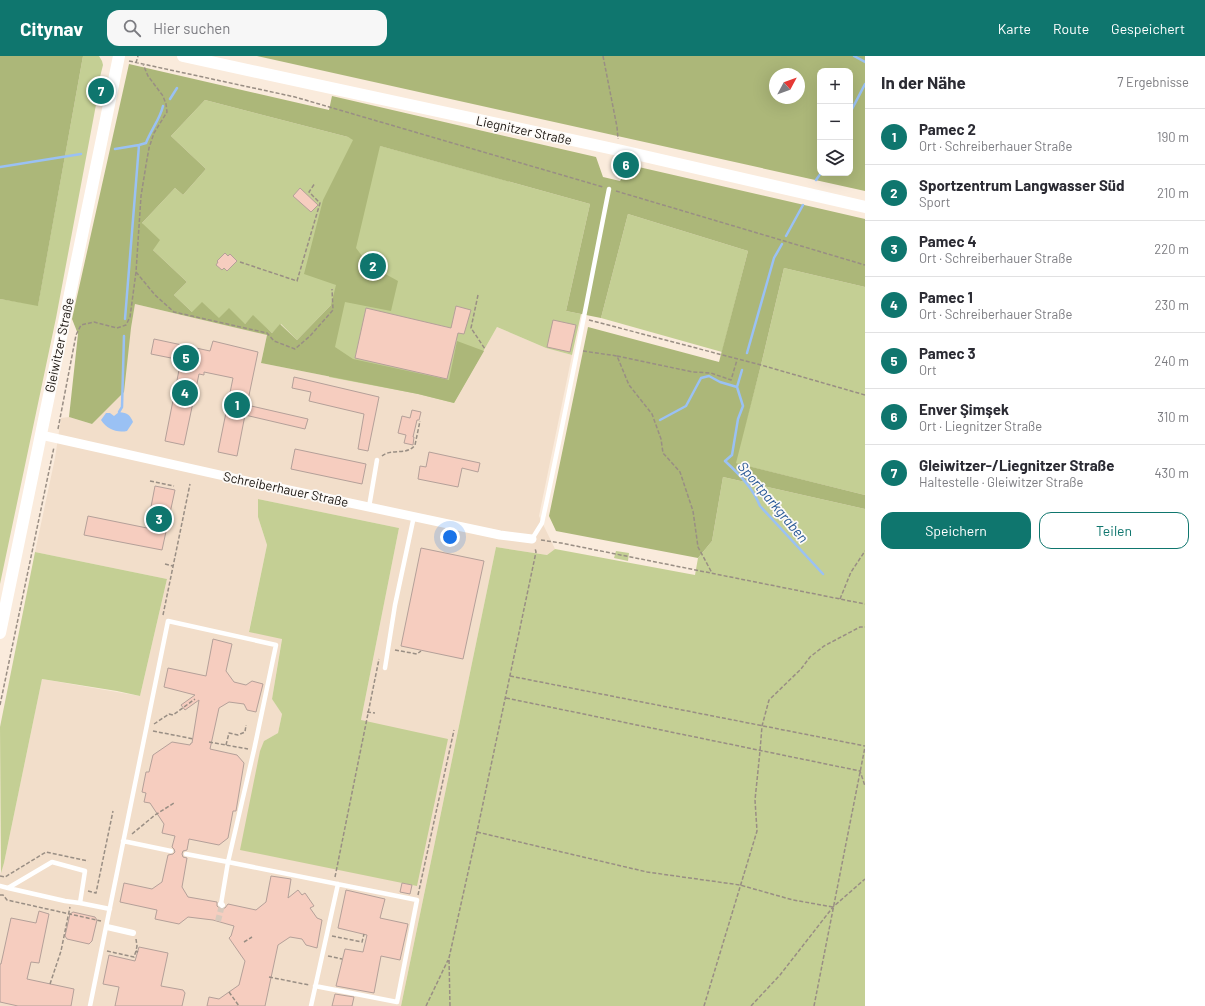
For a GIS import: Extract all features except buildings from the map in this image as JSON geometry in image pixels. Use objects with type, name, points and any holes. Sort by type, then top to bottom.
[{"type":"main road","name":"Gleiwitzer Straße","points":[[0,633],[119,56]]},
{"type":"main road","name":"Liegnitzer Straße","points":[[183,56],[618,150],[865,207]]},
{"type":"street","name":"Schreiberhauer Straße","points":[[41,435],[369,507],[500,534],[532,539]]},
{"type":"street","points":[[107,924],[132,933]]},
{"type":"lane","points":[[532,539],[542,523],[578,351],[609,189]]},
{"type":"lane","points":[[369,507],[377,460]]},
{"type":"lane","points":[[385,668],[394,612],[414,516]]},
{"type":"lane","points":[[90,1006],[168,621],[276,645],[228,862],[221,904]]},
{"type":"lane","points":[[123,841],[171,851]]},
{"type":"lane","points":[[186,854],[418,900],[397,1002],[315,986]]},
{"type":"lane","points":[[8,888],[52,862],[85,871],[80,903]]},
{"type":"lane","points":[[311,1006],[327,935],[336,883]]},
{"type":"lane","points":[[0,886],[110,909]]},
{"type":"path","points":[[138,56],[136,63],[295,97],[360,115]]},
{"type":"path","points":[[603,56],[618,128],[618,150]]},
{"type":"path","points":[[0,705],[56,439],[76,335],[81,325],[94,322],[117,328],[126,325],[130,317],[136,272],[141,196],[146,165],[149,148],[154,133],[166,112],[166,104],[163,96],[148,76],[143,64]]},
{"type":"path","points":[[240,262],[297,281],[320,203],[309,192],[315,183]]},
{"type":"path","points":[[136,272],[155,295],[174,312],[267,333],[274,341],[295,349],[310,336],[333,310],[332,289]]},
{"type":"path","points":[[478,295],[471,328],[485,349]]},
{"type":"path","points":[[583,319],[761,365],[865,395]]},
{"type":"path","points":[[578,351],[617,356],[693,372],[711,373],[731,380],[737,360]]},
{"type":"path","points":[[617,356],[629,385],[652,414],[661,438],[663,453],[680,472],[693,511],[698,547],[712,573]]},
{"type":"path","points":[[377,460],[386,452],[413,448],[415,446],[420,421]]},
{"type":"path","points":[[150,482],[174,486]]},
{"type":"path","points":[[168,621],[163,614],[190,484]]},
{"type":"path","points":[[426,1006],[449,958],[506,698],[536,552],[532,539],[561,542],[865,604]]},
{"type":"path","points":[[840,599],[851,572],[865,551]]},
{"type":"path","points":[[165,564],[173,566]]},
{"type":"path","points":[[704,1006],[757,831],[755,800],[762,726],[769,700],[801,669],[810,657],[824,646],[846,633],[860,627],[865,627]]},
{"type":"path","points":[[510,676],[865,746],[814,1006]]},
{"type":"path","points":[[506,698],[860,771]]},
{"type":"path","points":[[146,730],[169,714],[173,715],[196,699]]},
{"type":"path","points":[[336,883],[368,712],[375,713]]},
{"type":"path","points":[[226,745],[229,733],[238,735],[245,732],[246,725]]},
{"type":"path","points":[[146,730],[194,739]]},
{"type":"path","points":[[418,900],[454,730]]},
{"type":"path","points":[[209,742],[254,750]]},
{"type":"path","points":[[860,771],[865,786]]},
{"type":"path","points":[[123,841],[155,815],[174,803]]},
{"type":"path","points":[[82,890],[96,893],[113,811]]},
{"type":"path","points":[[477,832],[647,872],[740,885],[793,900],[833,907]]},
{"type":"path","points":[[751,1006],[780,975],[833,907],[865,878]]},
{"type":"path","points":[[0,895],[7,900],[107,924]]},
{"type":"path","points":[[50,984],[61,951],[71,902]]},
{"type":"path","points":[[327,935],[362,942],[364,934]]},
{"type":"path","points":[[244,942],[252,937]]},
{"type":"path","points":[[102,950],[134,957],[137,951],[136,939]]},
{"type":"path","points":[[322,955],[342,959]]},
{"type":"path","points":[[449,958],[450,1006]]},
{"type":"path","points":[[269,977],[315,986]]},
{"type":"path","points":[[229,992],[239,1006]]},
{"type":"shaded area","points":[[135,304],[267,335],[261,363],[418,394],[454,403],[497,327],[546,348],[572,355],[539,516],[555,549],[547,555],[496,547],[401,1006],[0,1006],[0,874],[4,863],[42,679],[140,696],[167,579],[35,552],[55,458],[61,418],[69,417],[92,424],[131,328]],"holes":[[[258,499],[399,528],[361,720],[264,741],[278,733],[282,714],[272,699],[282,638],[249,631],[267,545],[258,517]]]},
{"type":"green space","points":[[0,56],[83,56],[38,306],[0,299]]},
{"type":"green space","points":[[83,56],[99,56],[103,65],[96,93],[98,94],[56,318],[0,584],[0,299],[38,305]]},
{"type":"green space","points":[[257,56],[865,56],[865,191]]},
{"type":"green space","points":[[129,64],[329,110],[332,96],[596,157],[603,177],[620,181],[630,165],[865,219],[865,287],[784,268],[736,463],[865,495],[865,509],[723,477],[712,541],[698,558],[556,531],[549,516],[588,327],[719,362],[748,251],[628,214],[601,318],[566,311],[590,204],[380,146],[356,248],[369,265],[398,281],[391,311],[345,302],[335,347],[353,359],[449,380],[457,341],[484,351],[454,403],[418,394],[261,363],[267,335],[135,304],[124,392],[92,424],[69,417],[78,334],[72,319]],"holes":[[[205,100],[348,137],[353,140],[323,200],[304,274],[336,285],[331,305],[297,340],[280,324],[272,333],[253,315],[245,324],[229,308],[219,318],[202,302],[192,312],[174,295],[187,282],[153,250],[160,240],[142,223],[175,188],[183,195],[206,169],[171,136]]]},
{"type":"green space","points":[[205,100],[348,137],[590,204],[566,311],[581,314],[572,355],[546,348],[497,327],[454,403],[418,394],[329,377],[331,305],[297,340],[281,324],[272,333],[253,316],[245,324],[192,312],[174,295],[187,282],[153,250],[142,223],[175,188],[183,195],[206,169],[171,136]]},
{"type":"green space","points":[[628,214],[748,251],[722,352],[601,318]]},
{"type":"green space","points":[[784,268],[865,287],[865,495],[735,463],[761,365]]},
{"type":"green space","points":[[723,477],[865,509],[865,1006],[401,1006],[496,547],[547,555],[555,549],[695,575],[698,558],[712,541]]},
{"type":"green space","points":[[258,499],[399,528],[361,720],[448,739],[417,886],[240,850],[260,751],[264,741],[278,733],[282,714],[272,699],[282,639],[249,632],[267,545],[258,517]]},
{"type":"green space","points":[[616,551],[629,553],[628,561],[614,558]]},
{"type":"green space","points":[[35,552],[167,579],[140,696],[42,679],[1,873],[0,727]]},
{"type":"water","points":[[119,412],[128,415],[133,422],[127,431],[112,430],[101,420],[106,413],[110,413],[114,416]]},
{"type":"waterway","points":[[854,56],[865,62]]},
{"type":"waterway","name":"Sportparkgraben","points":[[853,107],[865,84]]},
{"type":"waterway","points":[[170,99],[177,88]]},
{"type":"waterway","points":[[125,319],[139,145],[146,143],[163,106]]},
{"type":"waterway","points":[[115,149],[139,145]]},
{"type":"waterway","points":[[0,167],[81,154]]},
{"type":"waterway","name":"Sportparkgraben","points":[[816,180],[819,176]]},
{"type":"waterway","name":"Sportparkgraben","points":[[786,236],[803,205]]},
{"type":"waterway","name":"Sportparkgraben","points":[[747,353],[774,258],[782,244]]},
{"type":"waterway","points":[[119,412],[122,407],[124,336]]},
{"type":"waterway","name":"Sportparkgraben","points":[[742,370],[737,387],[743,406],[738,419],[732,455],[725,461],[750,487],[760,506],[823,574]]},
{"type":"waterway","points":[[660,420],[686,406],[701,378],[709,376],[720,382],[737,387]]},
{"type":"tunnel","points":[[218,921],[222,905]]},
{"type":"place","name":"Gleiwitzer-/Liegnitzer Straße","points":[[101,91]]},
{"type":"place","name":"Enver Şimşek","points":[[626,165]]},
{"type":"place","name":"Sportzentrum Langwasser Süd","points":[[373,266]]},
{"type":"place","name":"Pamec 3","points":[[186,358]]},
{"type":"place","name":"Pamec 1","points":[[185,393]]},
{"type":"place","name":"Pamec 2","points":[[237,405]]},
{"type":"place","name":"Pamec 4","points":[[159,519]]}]
